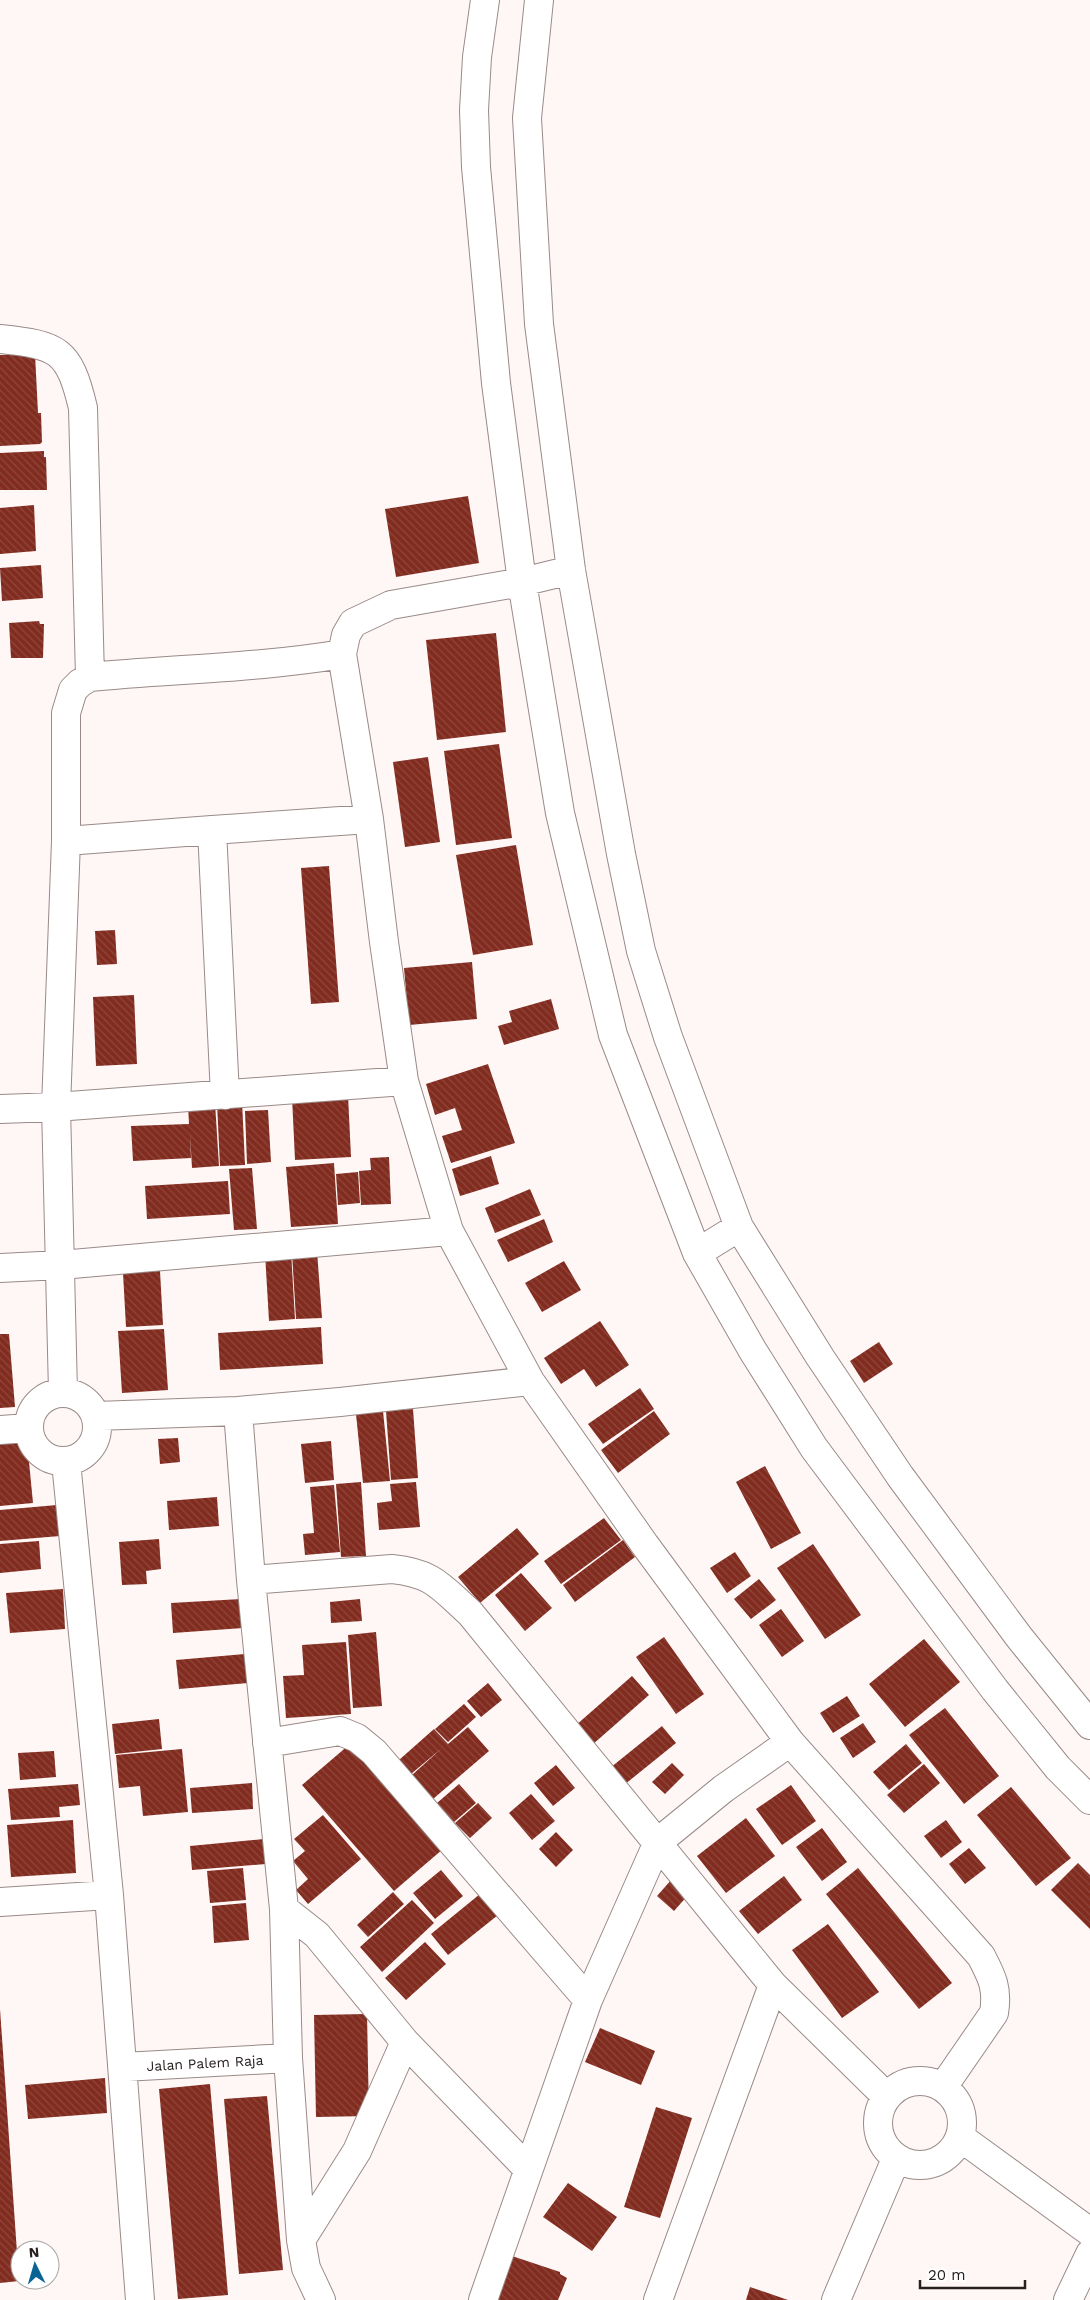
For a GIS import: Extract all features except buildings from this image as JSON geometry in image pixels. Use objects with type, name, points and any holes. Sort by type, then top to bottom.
[{"type":"street","points":[[485,0],[477,57],[474,110],[476,167],[496,383],[522,582],[560,813],[613,1035],[697,1253],[753,1351],[814,1448],[995,1690],[1058,1768],[1090,1800]]},
{"type":"street","points":[[539,0],[527,118],[540,324],[571,570],[621,854],[642,951],[668,1037],[739,1227],[820,1357],[900,1476],[1019,1637],[1090,1725]]},
{"type":"street","points":[[0,339],[31,342],[53,349],[67,363],[76,378],[83,408],[90,677]]},
{"type":"street","points":[[571,570],[522,582],[391,605],[353,623],[346,635],[342,654],[369,819],[404,1081],[449,1230],[530,1381],[645,1545],[790,1742],[981,1956],[994,1981],[997,1999],[994,2013],[943,2087]]},
{"type":"street","points":[[63,1392],[56,1107],[66,841],[66,713],[73,690],[90,677],[288,663],[342,654]]},
{"type":"street","points":[[66,841],[369,819]]},
{"type":"street","points":[[212,830],[225,1095]]},
{"type":"street","points":[[0,1109],[56,1107],[404,1081]]},
{"type":"street","points":[[697,1253],[739,1227]]},
{"type":"street","points":[[0,1268],[61,1265],[449,1230]]},
{"type":"street","points":[[96,1416],[238,1411],[530,1381]]},
{"type":"street","points":[[63,1392],[83,1399],[96,1416],[96,1436],[85,1454],[66,1462],[48,1459],[34,1446],[28,1428],[32,1411],[45,1397],[63,1392]]},
{"type":"street","points":[[238,1411],[251,1580],[284,1909],[288,2058],[301,2240],[306,2268],[321,2300]]},
{"type":"street","points":[[0,1430],[28,1428]]},
{"type":"street","points":[[66,1462],[109,1895],[140,2300]]},
{"type":"street","points":[[251,1580],[392,1569],[414,1572],[428,1577],[470,1613],[543,1705],[658,1842],[773,1985],[886,2096]]},
{"type":"street","points":[[267,1743],[340,1731],[357,1738],[374,1752],[588,2000]]},
{"type":"street","points":[[483,2300],[588,2000],[658,1842],[723,1789],[790,1742]]},
{"type":"street","points":[[0,1902],[109,1895]]},
{"type":"street","points":[[284,1909],[317,1935],[405,2042],[528,2169]]},
{"type":"street","points":[[658,2300],[773,1985]]},
{"type":"street","points":[[301,2240],[357,2151],[405,2042]]},
{"type":"street","name":"Jalan Palem Raja","points":[[123,2068],[288,2058]]},
{"type":"street","points":[[923,2080],[943,2087],[956,2100],[962,2118],[960,2137],[950,2153],[933,2164],[914,2165],[896,2159],[880,2141],[877,2118],[886,2096],[902,2084],[923,2080]]},
{"type":"street","points":[[960,2137],[1090,2232]]},
{"type":"street","points":[[836,2300],[896,2159]]},
{"type":"street","points":[[1068,2300],[1090,2254]]}]
